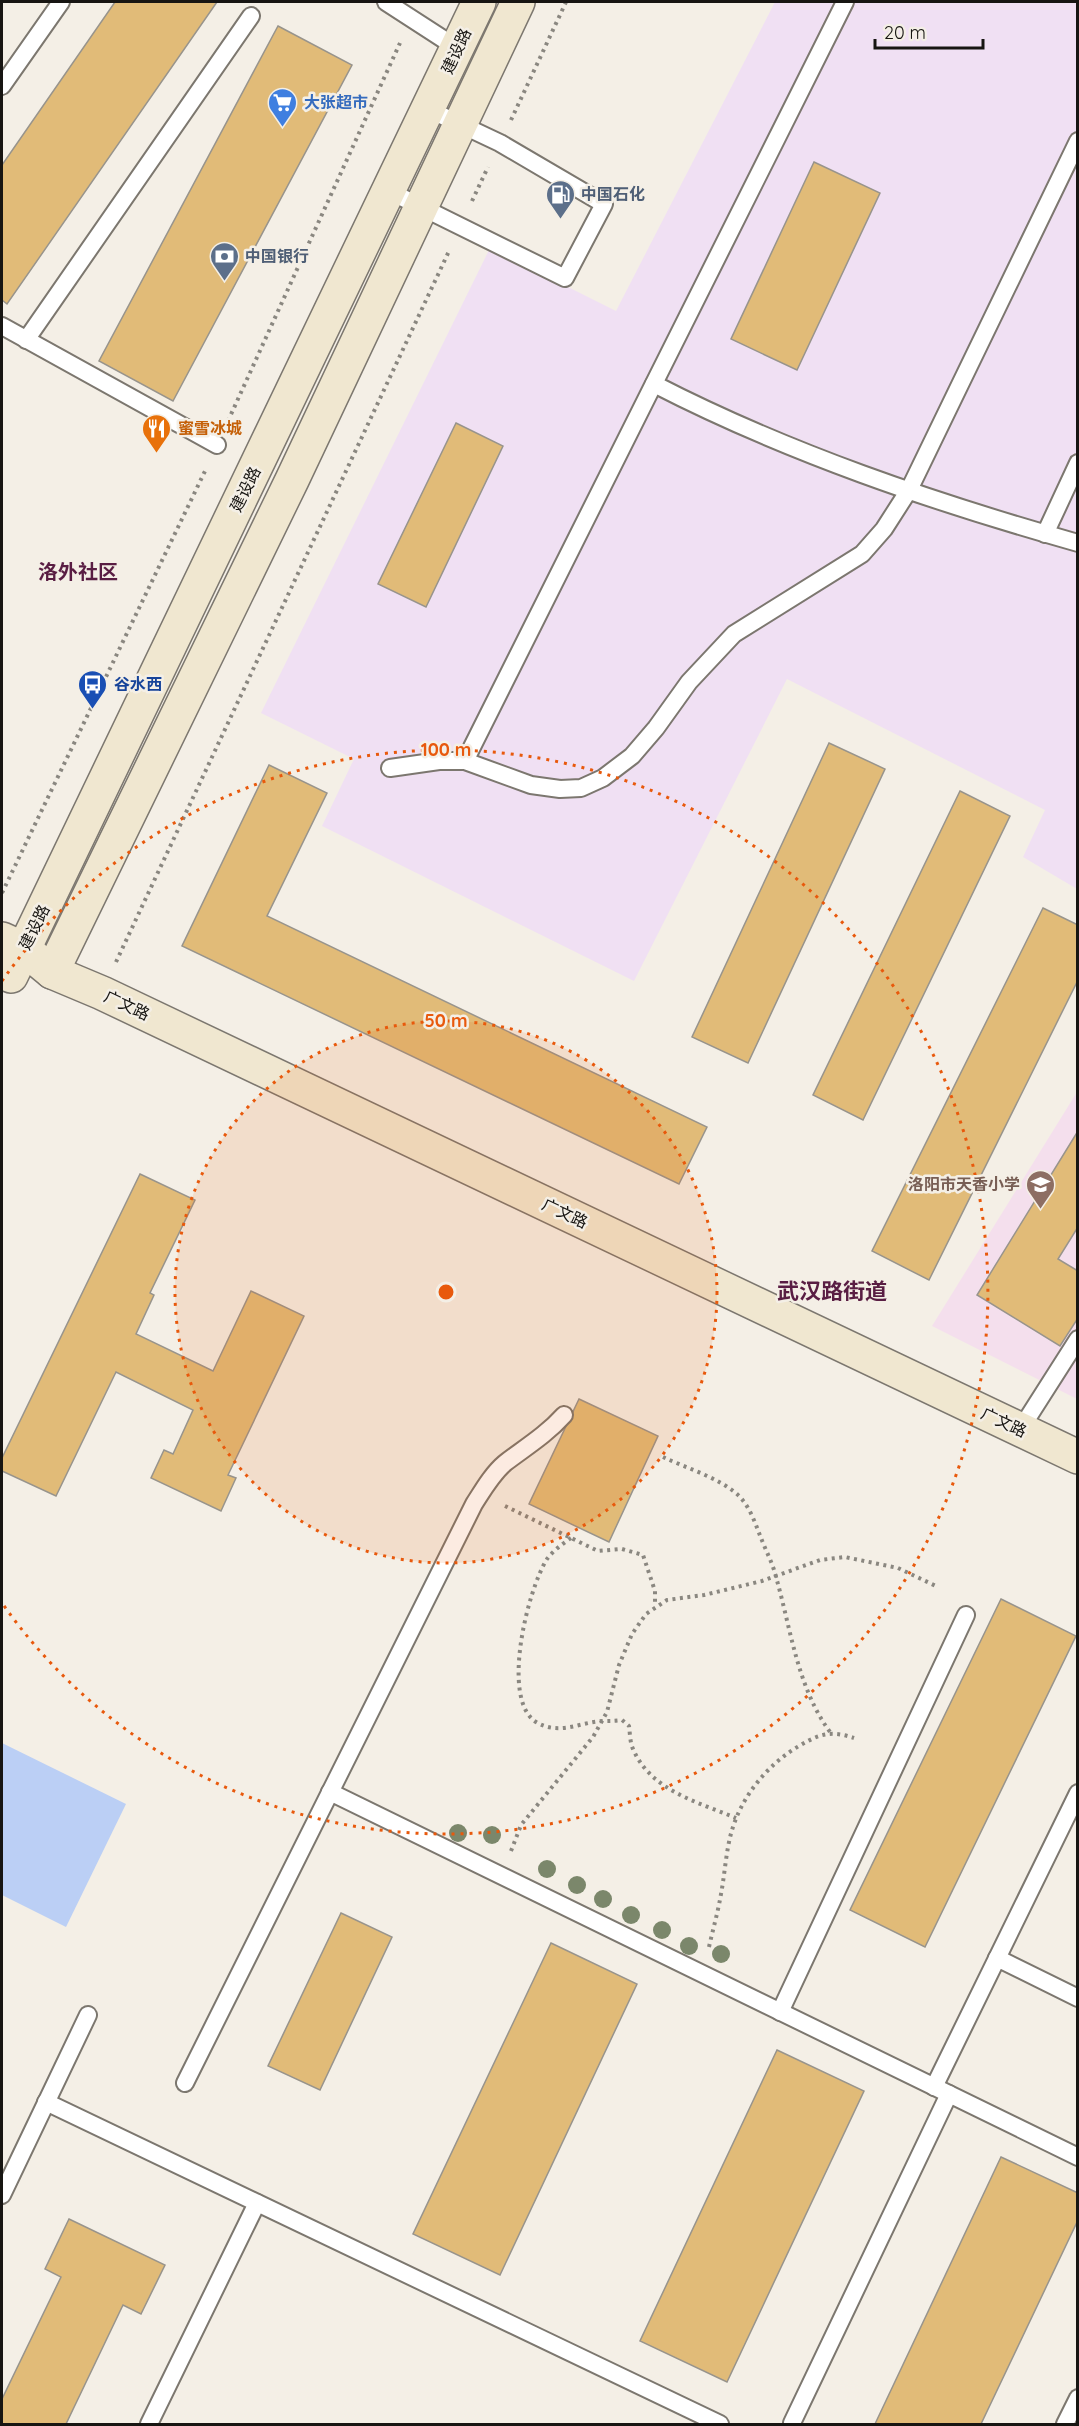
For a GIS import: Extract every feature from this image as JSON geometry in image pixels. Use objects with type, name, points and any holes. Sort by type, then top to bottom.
[{"type":"street","name":"建设路","points":[[8,965],[479,2]]},
{"type":"street","points":[[52,972],[518,2]]},
{"type":"street","name":"广文路","points":[[8,965],[52,972],[102,993],[1077,1457]]},
{"type":"lane","points":[[2,86],[61,2]]},
{"type":"lane","points":[[386,2],[457,48]]},
{"type":"lane","points":[[465,761],[845,2]]},
{"type":"lane","points":[[26,340],[251,16]]},
{"type":"lane","points":[[388,191],[565,278],[604,204],[500,143],[428,109]]},
{"type":"lane","points":[[390,768],[439,761],[465,761],[531,785],[560,789],[581,788],[603,778],[632,756],[656,728],[689,682],[734,634],[862,554],[884,529],[909,490],[1077,141]]},
{"type":"lane","points":[[2,326],[217,445]]},
{"type":"lane","points":[[654,384],[722,419],[962,510],[1077,543]]},
{"type":"lane","points":[[1045,534],[1077,463]]},
{"type":"lane","points":[[1020,1430],[1077,1339]]},
{"type":"lane","points":[[185,2083],[474,1504],[487,1482],[504,1464],[543,1437],[564,1415]]},
{"type":"lane","points":[[780,2012],[966,1615]]},
{"type":"lane","points":[[330,1792],[1077,2157]]},
{"type":"lane","points":[[792,2423],[941,2091],[997,1958],[1077,1793]]},
{"type":"lane","points":[[997,1958],[1077,1998]]},
{"type":"lane","points":[[2,2195],[88,2015]]},
{"type":"lane","points":[[46,2102],[720,2424]]},
{"type":"lane","points":[[149,2424],[257,2203]]},
{"type":"lane","points":[[1065,2424],[1077,2398]]},
{"type":"path","points":[[102,993],[566,2]]},
{"type":"path","points":[[663,1456],[737,1495],[750,1511],[776,1575],[788,1630],[804,1679],[818,1716],[830,1732]]},
{"type":"path","points":[[474,1504],[486,1499],[498,1503],[598,1551],[622,1549],[643,1555],[655,1591],[655,1606]]},
{"type":"path","points":[[571,1538],[548,1557],[526,1608],[519,1661],[522,1698],[529,1715],[547,1726],[576,1728],[602,1721],[622,1720],[628,1726],[632,1748],[644,1767],[661,1785],[736,1818]]},
{"type":"path","points":[[516,1883],[509,1859],[521,1825],[593,1737],[615,1688],[626,1647],[638,1622],[655,1606],[668,1600],[704,1594],[776,1575],[820,1560],[845,1557],[898,1568],[938,1587]]},
{"type":"path","points":[[703,1974],[736,1818],[761,1778],[774,1764],[806,1742],[830,1732],[854,1738]]},
{"type":"shaded area","points":[[775,2],[1077,2],[1077,889],[1023,857],[1045,810],[787,679],[634,981],[322,826],[354,759],[261,713],[490,248],[616,311]]},
{"type":"shaded area","name":"洛阳市天香小学","points":[[1077,1092],[1077,1399],[932,1326]]},
{"type":"water","points":[[2,1743],[126,1804],[66,1927],[2,1895]]},
{"type":"building","points":[[115,2],[217,2],[7,304],[2,300],[2,165]]},
{"type":"building","points":[[278,26],[352,65],[173,401],[99,361]]},
{"type":"building","points":[[814,162],[880,193],[797,370],[731,339]]},
{"type":"building","points":[[456,423],[503,446],[426,607],[378,584]]},
{"type":"building","points":[[829,743],[885,769],[748,1063],[692,1037]]},
{"type":"building","points":[[269,765],[327,793],[267,916],[707,1127],[679,1184],[182,946]]},
{"type":"building","points":[[960,791],[1010,816],[863,1120],[813,1095]]},
{"type":"building","points":[[1043,908],[1078,925],[1078,980],[929,1280],[872,1251]]},
{"type":"building","points":[[1078,1131],[1078,1227],[1058,1259],[1078,1271],[1078,1318],[1060,1346],[977,1295]]},
{"type":"building","points":[[140,1174],[195,1200],[150,1293],[154,1295],[136,1334],[213,1371],[251,1291],[304,1316],[228,1475],[236,1478],[221,1511],[151,1478],[164,1450],[173,1454],[193,1410],[116,1372],[56,1496],[2,1471],[2,1458]]},
{"type":"building","points":[[579,1399],[658,1436],[609,1542],[529,1504]]},
{"type":"building","points":[[1001,1599],[1076,1636],[925,1947],[850,1910]]},
{"type":"building","points":[[341,1913],[392,1937],[320,2090],[268,2066]]},
{"type":"building","points":[[551,1943],[637,1984],[500,2275],[413,2234]]},
{"type":"building","points":[[777,2050],[864,2091],[727,2382],[640,2341]]},
{"type":"building","points":[[1001,2157],[1078,2193],[1078,2220],[981,2424],[875,2424]]},
{"type":"building","points":[[69,2219],[165,2265],[141,2314],[123,2305],[66,2424],[2,2424],[2,2399],[61,2277],[45,2269]]},
{"type":"place","name":"大张超市","points":[[283,128]]},
{"type":"place","name":"中国石化","points":[[560,220]]},
{"type":"place","name":"中国银行","points":[[224,282]]},
{"type":"place","name":"蜜雪冰城","points":[[157,454]]},
{"type":"place","name":"谷水西","points":[[93,710]]},
{"type":"place","name":"洛阳市天香小学","points":[[1041,1210]]},
{"type":"district","name":"洛外社区","points":[[78,571]]},
{"type":"district","name":"武汉路街道","points":[[832,1291]]}]
